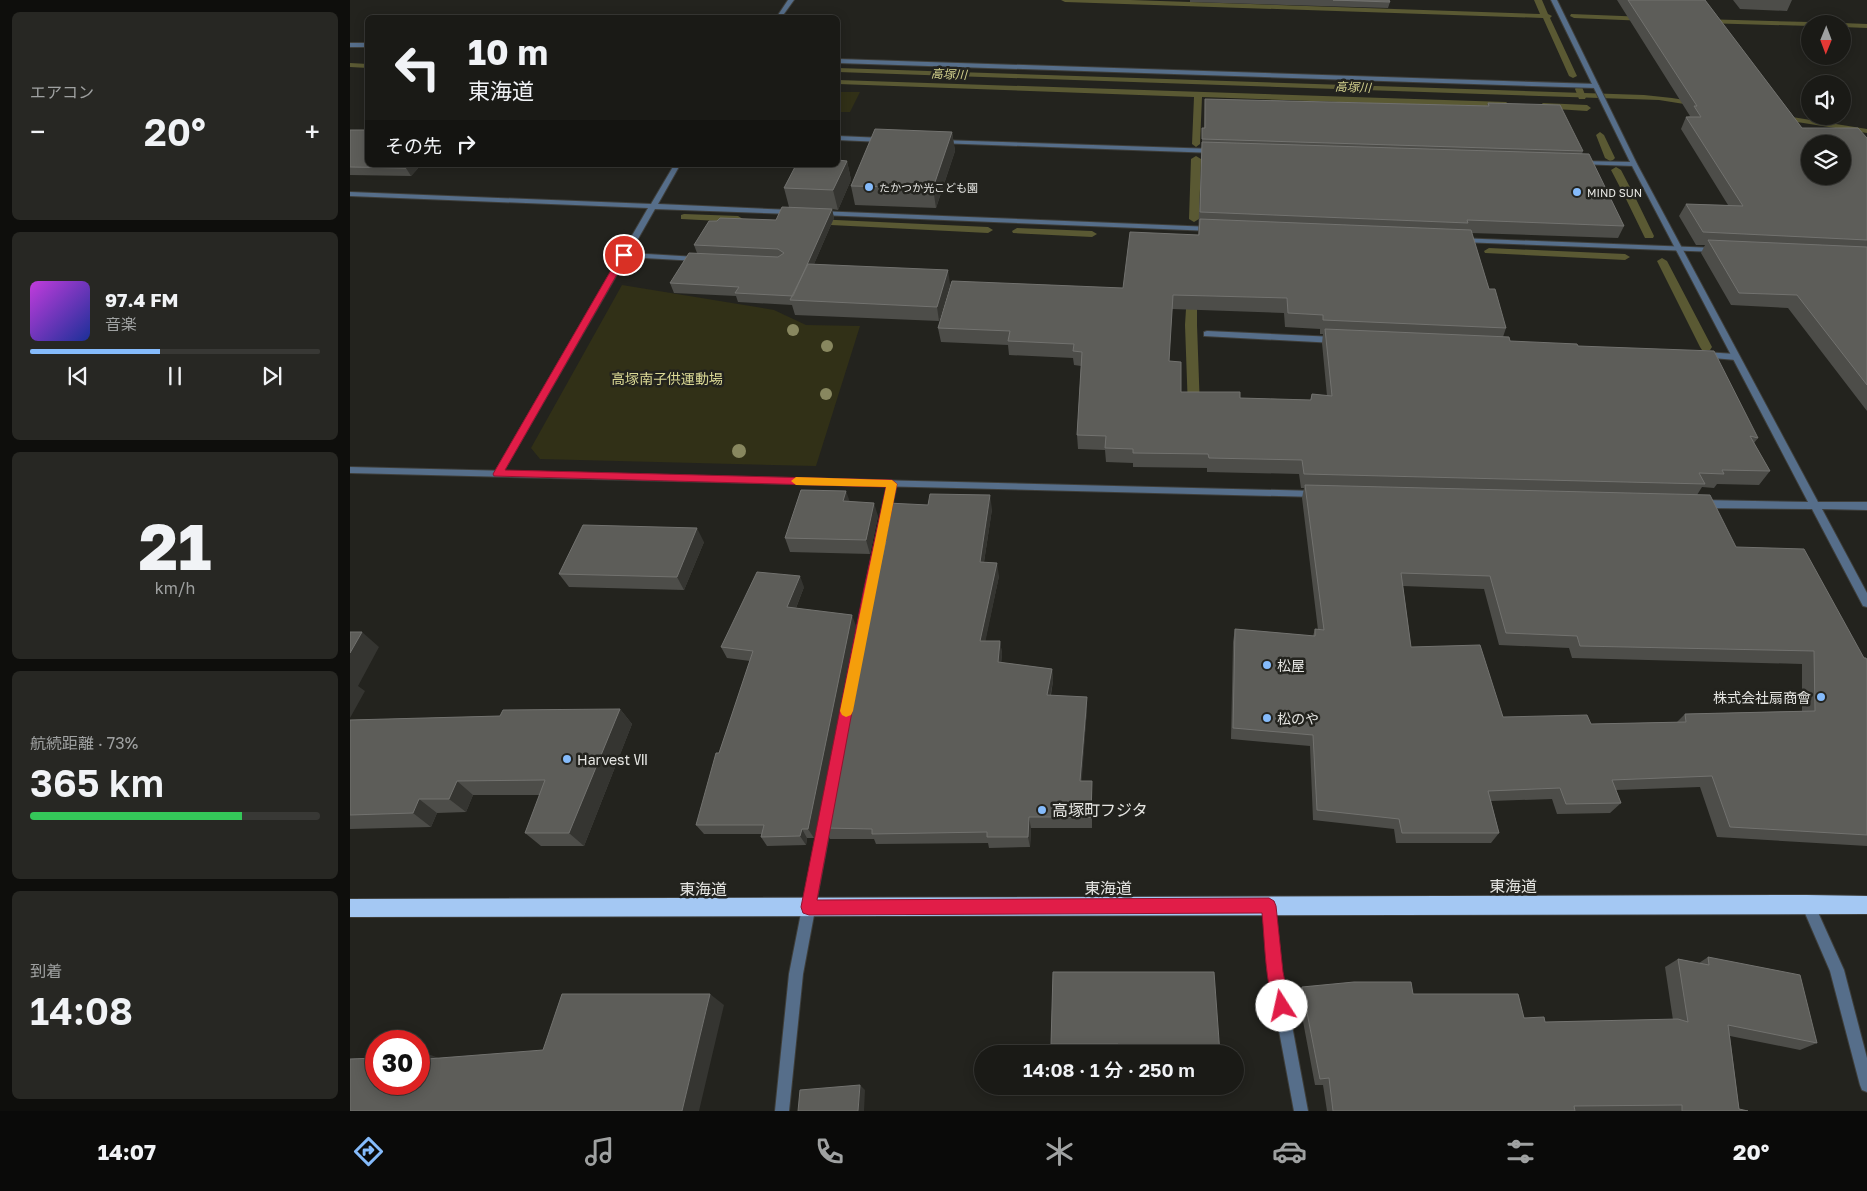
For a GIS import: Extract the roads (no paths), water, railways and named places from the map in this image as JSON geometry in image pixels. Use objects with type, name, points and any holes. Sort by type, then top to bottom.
[{"type":"highway","name":"東海道","points":[[350,908],[1867,905]]},
{"type":"street","points":[[780,15],[791,0]]},
{"type":"street","points":[[1554,0],[1634,164],[1867,603]]},
{"type":"street","points":[[350,45],[365,45]]},
{"type":"street","points":[[840,61],[1597,88]]},
{"type":"street","points":[[840,138],[894,140]]},
{"type":"street","points":[[933,141],[1219,151]]},
{"type":"street","points":[[1574,162],[1634,164]]},
{"type":"street","points":[[498,474],[676,167]]},
{"type":"street","points":[[350,194],[802,212]]},
{"type":"street","points":[[812,213],[1220,230]]},
{"type":"street","points":[[1449,239],[1728,251]]},
{"type":"street","points":[[624,255],[702,259]]},
{"type":"street","points":[[1207,334],[1347,340]]},
{"type":"street","points":[[1696,355],[1736,357]]},
{"type":"street","points":[[350,470],[1331,494]]},
{"type":"street","points":[[782,1111],[796,974],[870,588],[892,484]]},
{"type":"street","points":[[1690,503],[1867,506]]},
{"type":"street","points":[[1806,904],[1837,970],[1867,1085]]},
{"type":"street","points":[[1269,906],[1275,972],[1301,1111]]},
{"type":"water","points":[[840,68],[1644,95],[1801,119],[1801,123],[1659,100],[840,72]]},
{"type":"water","points":[[1817,125],[1842,125],[1867,129],[1867,133]]},
{"type":"waterway","points":[[1065,0],[1545,16]]},
{"type":"waterway","points":[[1538,0],[1545,16]]},
{"type":"waterway","points":[[1545,16],[1573,76]]},
{"type":"waterway","points":[[1574,16],[1647,19]]},
{"type":"waterway","points":[[1703,21],[1801,24]]},
{"type":"waterway","points":[[1851,25],[1867,26]]},
{"type":"waterway","points":[[350,65],[365,66]]},
{"type":"waterway","points":[[840,82],[1198,94]]},
{"type":"waterway","name":"高塚川","points":[[1579,89],[1582,97]]},
{"type":"waterway","points":[[1196,144],[1198,94]]},
{"type":"waterway","points":[[1198,94],[1506,105]]},
{"type":"waterway","points":[[1543,106],[1587,108]]},
{"type":"waterway","points":[[1600,135],[1610,158]]},
{"type":"waterway","points":[[1194,219],[1196,159]]},
{"type":"waterway","points":[[1616,170],[1628,193]]},
{"type":"waterway","points":[[1631,199],[1649,236]]},
{"type":"waterway","points":[[684,217],[738,219]]},
{"type":"waterway","points":[[814,222],[988,230]]},
{"type":"waterway","points":[[1017,231],[1092,234]]},
{"type":"waterway","points":[[1489,251],[1625,257]]},
{"type":"waterway","points":[[1662,261],[1706,347]]},
{"type":"waterway","points":[[1192,293],[1191,325],[1194,409]]},
{"type":"place","name":"たかつか光こども園","points":[[869,187]]},
{"type":"place","name":"MIND SUN","points":[[1577,192]]},
{"type":"place","name":"松屋","points":[[1267,665]]},
{"type":"place","name":"株式会社扇商會","points":[[1821,697]]},
{"type":"place","name":"松のや","points":[[1267,718]]},
{"type":"place","name":"Harvest Ⅶ","points":[[567,759]]},
{"type":"place","name":"高塚町フジタ","points":[[1042,810]]},
{"type":"park label","name":"高塚南子供運動場","points":[[667,378]]}]
